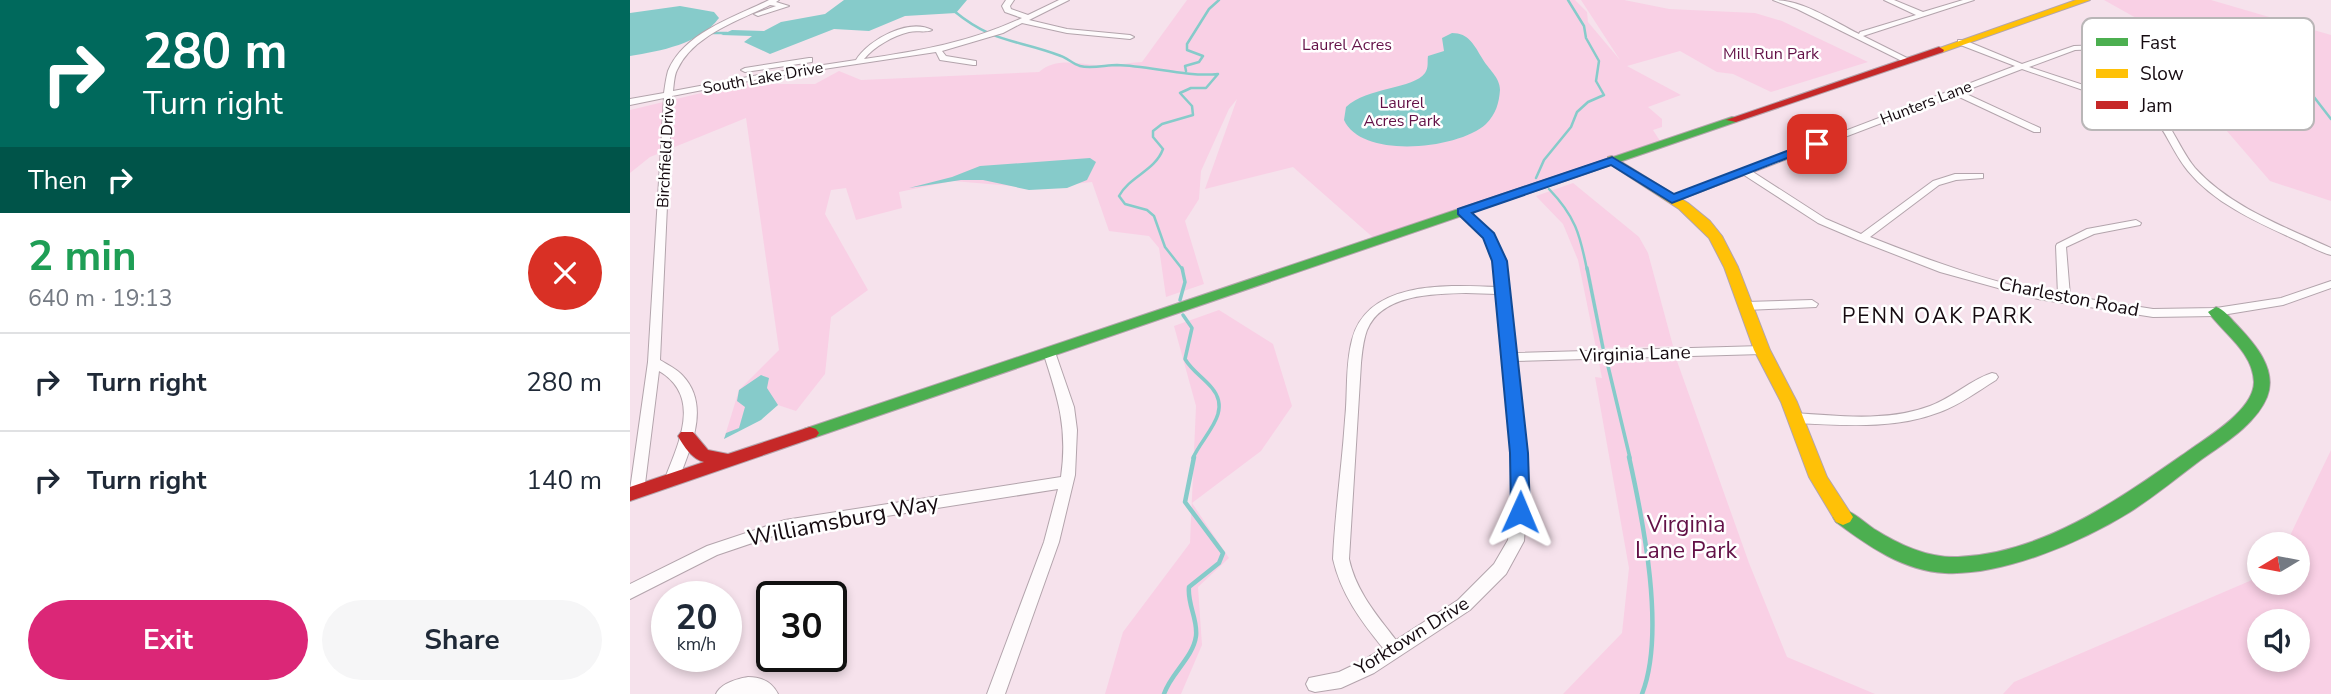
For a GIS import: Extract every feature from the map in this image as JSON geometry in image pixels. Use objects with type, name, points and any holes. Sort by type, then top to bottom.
[{"type":"main road","points":[[634,493],[2085,0]]},
{"type":"main road","points":[[1612,160],[1672,199],[1710,230],[1746,306],[1762,350],[1773,367],[1823,490],[1842,517],[1857,530],[1894,551],[1934,562],[1957,565],[1996,560],[2101,519],[2129,504],[2206,449],[2243,417],[2258,400],[2262,390],[2260,372],[2246,344],[2216,312]]},
{"type":"main road","points":[[687,436],[693,449],[705,458],[736,460]]},
{"type":"street","points":[[1010,0],[1006,6],[1008,10],[1026,20],[1067,31],[1130,37]]},
{"type":"street","name":"South Lake Drive","points":[[630,102],[788,72],[938,50],[1026,20],[1065,0]]},
{"type":"street","points":[[1777,0],[1863,34],[1911,58]]},
{"type":"street","points":[[1888,0],[1923,15]]},
{"type":"street","points":[[1863,34],[1970,0]]},
{"type":"street","points":[[727,24],[739,23],[785,6],[772,1]]},
{"type":"street","name":"Birchfield Drive","points":[[634,493],[654,362],[668,95],[673,70],[685,54],[727,24],[772,1]]},
{"type":"street","points":[[1819,15],[1911,58]]},
{"type":"street","points":[[859,63],[863,54],[902,32],[913,29],[928,30]]},
{"type":"street","points":[[1961,42],[2082,87]]},
{"type":"street","name":"Hunters Lane","points":[[1672,199],[2068,50],[2082,49]]},
{"type":"street","points":[[938,50],[943,58],[973,63]]},
{"type":"street","points":[[745,70],[809,60]]},
{"type":"street","points":[[788,72],[791,63]]},
{"type":"street","points":[[1955,92],[2037,130]]},
{"type":"street","points":[[2168,130],[2192,169],[2209,184],[2244,208],[2331,252]]},
{"type":"street","name":"Charleston Road","points":[[1745,171],[1822,221],[1862,238],[1944,270],[2038,295],[2153,313],[2216,312],[2283,301],[2331,284]]},
{"type":"street","points":[[1862,238],[1936,183],[1955,177],[1980,176]]},
{"type":"street","name":"Yorktown Drive","points":[[1315,684],[1341,680],[1395,651],[1477,594],[1500,569],[1516,541],[1521,483],[1499,261],[1493,242],[1463,211]]},
{"type":"street","points":[[2064,299],[2062,246],[2091,231],[2136,223]]},
{"type":"street","points":[[1395,651],[1357,601],[1343,575],[1341,559],[1354,381],[1362,329],[1373,313],[1381,307],[1412,295],[1438,290],[1502,291]]},
{"type":"street","points":[[1746,306],[1812,304]]},
{"type":"street","name":"Virginia Lane","points":[[1510,357],[1762,350]]},
{"type":"street","points":[[996,694],[1060,516],[1066,481],[1068,408],[1049,352]]},
{"type":"street","points":[[654,362],[680,379],[690,400],[687,436],[671,481]]},
{"type":"street","points":[[1795,418],[1858,420],[1923,414],[1951,402],[1993,377]]},
{"type":"street","name":"Williamsburg Way","points":[[630,592],[712,550],[785,526],[1066,481]]},
{"type":"street","points":[[725,694],[751,685],[761,686],[769,694]]},
{"type":"green space","points":[[1187,0],[1575,0],[1587,12],[1588,22],[1620,60],[1581,0],[1624,0],[1669,9],[1755,13],[1782,21],[1868,62],[1771,92],[1733,74],[1717,72],[1680,51],[1627,66],[1681,95],[1648,107],[1662,119],[1662,127],[1653,130],[1662,144],[1377,241],[1293,167],[1205,189],[1237,99],[1229,109],[1201,171],[1199,199],[1185,221],[1204,284],[1166,297],[1159,248],[1149,236],[1109,231],[1092,182],[1034,188],[953,181],[899,192],[902,208],[856,220],[846,188],[831,190],[825,214],[868,290],[831,317],[825,374],[796,411],[778,405],[724,439],[739,390],[779,350],[746,118],[650,157],[630,173],[630,110],[739,84],[815,84],[839,71],[861,80],[1039,72],[1052,64],[1060,63],[1103,65],[1142,62]]},
{"type":"green space","points":[[2104,0],[2211,0],[2273,18],[2136,18]]},
{"type":"green space","points":[[2314,30],[2331,35],[2331,201],[2270,181],[2226,130],[2314,130]]},
{"type":"green space","points":[[1573,183],[1639,237],[1648,253],[1673,346],[1596,348],[1578,260],[1563,224],[1536,196]]},
{"type":"green space","points":[[1219,310],[1273,344],[1292,406],[1261,451],[1192,503],[1229,558],[1198,587],[1202,645],[1181,694],[1105,694],[1123,632],[1190,543],[1196,406],[1174,326]]},
{"type":"green space","name":"Virginia Lane Park","points":[[1677,361],[1749,563],[1787,657],[1875,694],[1563,694],[1622,633],[1629,568],[1595,377],[1602,378],[1599,363]]},
{"type":"green space","points":[[2331,450],[2331,694],[2003,694],[2014,682],[2247,582],[2247,595],[2310,595],[2310,532],[2292,532]]},
{"type":"water","points":[[844,0],[967,0],[956,13],[905,16],[869,31],[834,29],[770,54],[744,42],[752,36],[721,35],[732,30],[764,31],[781,22],[825,14]]},
{"type":"water","points":[[680,6],[714,12],[719,18],[701,34],[679,45],[630,56],[630,13]]},
{"type":"water","points":[[1452,33],[1463,35],[1470,41],[1498,81],[1498,104],[1486,124],[1455,140],[1412,146],[1370,141],[1354,133],[1344,120],[1346,107],[1355,100],[1419,78],[1426,71],[1428,56],[1444,51],[1442,38]]},
{"type":"water","points":[[1090,158],[1096,162],[1087,180],[1067,188],[1029,190],[983,180],[961,180],[909,188],[952,177],[980,166]]},
{"type":"water","points":[[761,375],[769,378],[767,388],[778,405],[761,420],[724,439],[726,433],[739,428],[745,407],[737,401],[739,390]]},
{"type":"waterway","points":[[1186,71],[1185,66],[1199,62],[1203,56],[1187,50],[1187,44],[1209,9],[1219,0]]},
{"type":"waterway","points":[[1536,178],[1544,160],[1571,127],[1577,112],[1588,102],[1604,95],[1596,81],[1599,61],[1586,38],[1584,26],[1568,0]]},
{"type":"waterway","points":[[954,11],[981,30],[1061,56],[1080,66],[1117,65],[1193,74],[1218,74],[1206,88],[1191,88],[1180,93],[1192,106],[1193,115],[1162,124],[1153,131],[1153,137],[1163,149],[1159,157],[1129,183],[1119,196],[1125,204],[1147,210],[1154,216],[1165,247],[1182,269]]},
{"type":"waterway","points":[[710,33],[727,33]]},
{"type":"waterway","points":[[2314,97],[2331,119]]},
{"type":"waterway","points":[[1549,189],[1571,217],[1582,246],[1587,270]]},
{"type":"waterway","points":[[1587,268],[1603,348]]},
{"type":"waterway","points":[[1180,300],[1185,282],[1182,269]]},
{"type":"waterway","points":[[1183,315],[1192,328],[1185,359],[1212,388],[1218,397],[1219,406],[1214,424],[1193,458]]},
{"type":"waterway","points":[[1607,362],[1630,458]]},
{"type":"waterway","points":[[1164,694],[1191,651],[1196,636],[1189,587],[1219,563],[1223,553],[1185,502],[1194,457]]},
{"type":"waterway","points":[[1629,457],[1646,544],[1652,609],[1649,669],[1642,694]]},
{"type":"traffic: fast","points":[[810,433],[1732,120]]},
{"type":"traffic: fast","points":[[1843,517],[1883,544],[1911,557],[1942,565],[1958,565],[2012,555],[2066,535],[2111,514],[2224,434],[2257,400],[2262,382],[2257,362],[2245,344],[2216,312]]},
{"type":"traffic: slow","points":[[1939,50],[2085,0]]},
{"type":"traffic: slow","points":[[1612,160],[1684,206],[1715,236],[1731,267],[1762,350],[1789,402],[1818,477],[1843,517]]},
{"type":"traffic: jam","points":[[1732,120],[1939,50]]},
{"type":"traffic: jam","points":[[630,494],[810,433]]},
{"type":"traffic: jam","points":[[687,436],[702,455],[726,460]]},
{"type":"district","name":"PENN OAK PARK","points":[[1938,316]]},
{"type":"route","points":[[1520,512],[1519,453],[1498,254],[1489,236],[1463,211],[1612,160],[1672,199],[1817,144]]},
{"type":"park label","name":"Laurel Acres","points":[[1347,45]]},
{"type":"park label","name":"Mill Run Park","points":[[1771,54]]},
{"type":"park label","name":"Laurel Acres Park","points":[[1402,112]]}]
